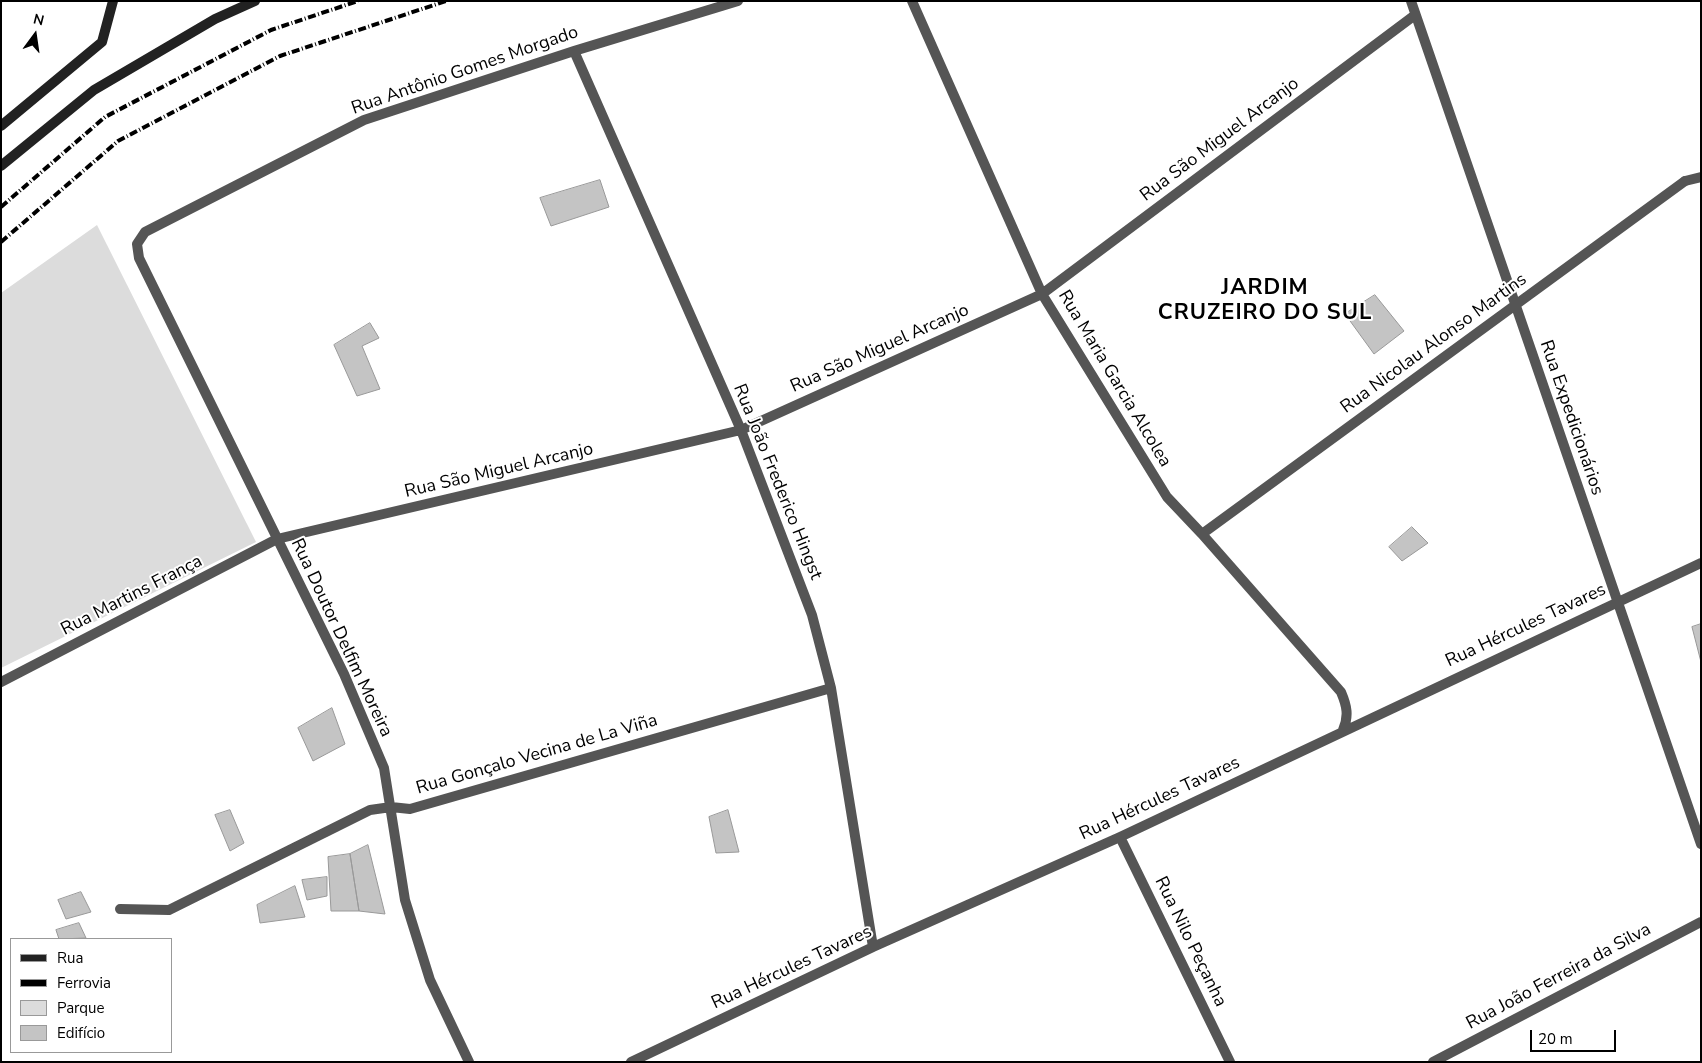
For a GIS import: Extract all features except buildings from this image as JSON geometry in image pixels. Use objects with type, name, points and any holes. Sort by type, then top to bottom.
[{"type":"main road","points":[[1,126],[102,42],[113,1]]},
{"type":"main road","points":[[1,166],[94,90],[215,19],[255,1]]},
{"type":"street","name":"Rua Antônio Gomes Morgado","points":[[137,244],[145,232],[364,120],[574,51],[738,1]]},
{"type":"street","name":"Rua Maria Garcia Alcolea","points":[[912,1],[1042,294],[1167,497],[1341,692],[1347,711],[1343,730]]},
{"type":"street","name":"Rua Expedicionários","points":[[1412,1],[1701,844]]},
{"type":"street","name":"Rua São Miguel Arcanjo","points":[[277,539],[741,430],[1042,294],[1416,14]]},
{"type":"street","name":"Rua João Frederico Hingst","points":[[574,51],[741,430],[812,615],[831,688],[873,948]]},
{"type":"street","name":"Rua Nicolau Alonso Martins","points":[[1202,534],[1685,181],[1701,177]]},
{"type":"street","name":"Rua Doutor Delfim Moreira","points":[[137,244],[139,258],[344,674],[384,768],[405,900],[430,980],[469,1062]]},
{"type":"street","name":"Rua Martins França","points":[[1,682],[277,539]]},
{"type":"street","name":"Rua Hércules Tavares","points":[[631,1062],[873,948],[1120,837],[1343,730],[1701,563]]},
{"type":"street","name":"Rua Gonçalo Vecina de La Viña","points":[[120,909],[169,910],[370,810],[391,807],[410,809],[831,688]]},
{"type":"street","name":"Rua Nilo Peçanha","points":[[1120,837],[1230,1062]]},
{"type":"street","name":"Rua João Ferreira da Silva","points":[[1433,1062],[1701,922]]},
{"type":"green space","points":[[97,225],[256,542],[1,668],[1,293]]},
{"type":"railway","points":[[1,207],[105,117],[271,30],[358,1]]},
{"type":"railway","points":[[1,242],[118,141],[280,56],[446,1]]},
{"type":"district","name":"JARDIM CRUZEIRO DO SUL","points":[[1265,302]]}]
